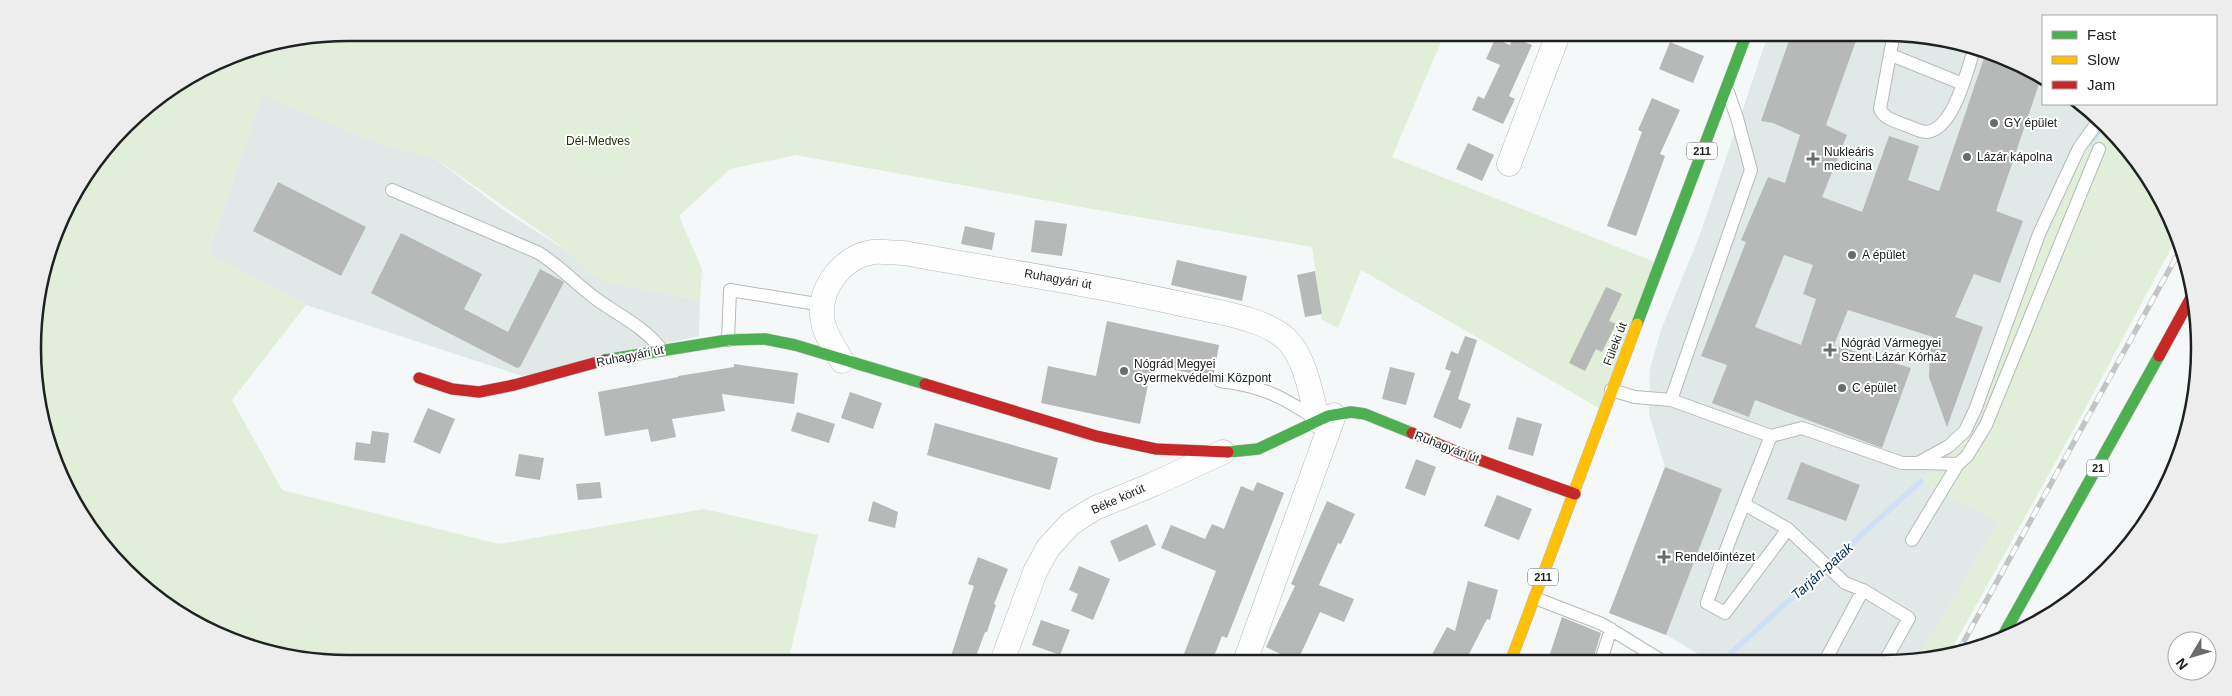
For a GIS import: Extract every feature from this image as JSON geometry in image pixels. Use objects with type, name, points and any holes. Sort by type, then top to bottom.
[{"type":"street","points":[[1509,164],[1555,41]]},
{"type":"street","name":"Füleki út","points":[[1513,655],[1744,41]]},
{"type":"street","name":"Ruhagyári út","points":[[842,361],[827,334],[822,316],[827,289],[839,270],[848,262],[872,252],[904,253],[1098,286],[1254,322],[1277,332],[1290,343],[1302,363],[1326,418]]},
{"type":"street","name":"21","points":[[2007,628],[2188,305]]},
{"type":"street","name":"Ruhagyári út","points":[[419,378],[452,389],[479,392],[524,383],[610,359],[728,340],[765,339],[795,346],[1125,444],[1156,449],[1223,452],[1258,449],[1326,418],[1351,412],[1366,414],[1460,453],[1575,494]]},
{"type":"street","points":[[1247,655],[1317,465],[1327,430],[1326,418]]},
{"type":"street","name":"Béke körút","points":[[1004,655],[1035,572],[1048,548],[1070,524],[1094,508],[1154,484],[1223,452]]},
{"type":"lane","points":[[1893,41],[1892,55],[1880,104],[1881,112],[1887,118],[1921,131],[1930,131],[1942,122],[1952,110],[1972,55]]},
{"type":"lane","points":[[1892,55],[1963,84]]},
{"type":"lane","points":[[1671,400],[1751,170],[1737,118],[1726,87]]},
{"type":"lane","points":[[1918,463],[1949,446],[1965,431],[1975,410],[2039,234],[2079,148],[2095,126]]},
{"type":"lane","points":[[1912,540],[1958,464],[1967,456],[1986,425],[2099,149]]},
{"type":"lane","points":[[392,190],[539,254],[559,267],[598,300],[644,330],[662,350]]},
{"type":"lane","points":[[728,340],[730,290],[823,305]]},
{"type":"lane","points":[[1220,381],[1268,391],[1326,418]]},
{"type":"lane","points":[[1611,390],[1634,397],[1671,400],[1771,436],[1802,428],[1902,463],[1958,464]]},
{"type":"lane","points":[[1771,436],[1707,603],[1724,613],[1788,529]]},
{"type":"lane","points":[[1744,504],[1788,529],[1845,583],[1863,590],[1909,618],[1888,655]]},
{"type":"lane","points":[[1828,655],[1863,590]]},
{"type":"lane","points":[[1535,598],[1612,629],[1653,655]]},
{"type":"lane","points":[[1604,655],[1612,629]]},
{"type":"shaded area","name":"Nógrád Vármegyei Szent Lázár Kórház","points":[[1766,41],[1904,42],[1944,47],[1963,52],[2001,65],[2037,82],[2042,85],[2042,105],[2071,105],[2100,130],[2087,146],[2055,211],[1973,434],[1921,481],[1999,522],[1921,652],[1884,655],[1700,655],[1666,635],[1609,613],[1665,467],[1649,414],[1650,369],[1661,330],[1699,237]]},
{"type":"shaded area","points":[[262,94],[377,143],[433,157],[506,212],[572,254],[587,273],[607,282],[700,300],[699,336],[522,376],[306,305],[208,253]]},
{"type":"green space","name":"Dél-Medves","points":[[348,41],[1441,41],[1392,157],[1660,264],[1604,411],[1361,270],[1338,328],[1321,319],[1322,314],[1312,247],[796,155],[730,169],[679,216],[702,269],[700,300],[607,282],[586,273],[572,254],[433,157],[377,143],[262,95],[208,253],[306,305],[232,400],[282,490],[499,544],[704,509],[818,535],[790,655],[348,655],[288,649],[231,631],[212,623],[178,603],[131,565],[93,518],[73,484],[65,465],[47,408],[41,348],[47,288],[65,231],[82,195],[105,161],[131,131],[161,105],[195,82],[231,65],[269,52],[308,44]]},
{"type":"green space","points":[[2100,130],[2115,146],[2150,195],[2173,245],[2079,420],[1953,647],[1921,652],[1999,522],[1921,481],[1973,434],[2055,211],[2090,143]]},
{"type":"building","points":[[1494,41],[1510,45],[1512,41],[1522,41],[1532,45],[1509,96],[1515,99],[1503,124],[1472,110],[1478,96],[1484,99],[1500,65],[1486,59]]},
{"type":"building","points":[[1789,41],[1856,41],[1826,125],[1847,135],[1822,197],[1862,212],[1889,136],[1919,146],[1908,180],[1939,191],[1984,58],[2020,73],[2039,83],[1996,211],[2023,221],[2000,283],[1974,274],[1955,317],[1983,327],[1947,427],[1929,377],[1930,351],[1933,337],[1848,310],[1834,345],[1911,368],[1882,448],[1755,400],[1749,417],[1712,403],[1727,365],[1701,356],[1746,242],[1741,240],[1768,177],[1785,183],[1800,135],[1773,123],[1761,121]],"holes":[[[1784,255],[1813,265],[1803,294],[1816,299],[1801,345],[1755,327]]]},
{"type":"building","points":[[1670,42],[1704,56],[1693,83],[1659,69]]},
{"type":"building","points":[[1652,98],[1680,110],[1660,154],[1665,156],[1636,236],[1607,226],[1642,132],[1638,130]]},
{"type":"building","points":[[1468,143],[1494,155],[1482,181],[1456,169]]},
{"type":"building","points":[[278,182],[366,227],[341,276],[253,231]]},
{"type":"building","points":[[1035,220],[1067,224],[1062,256],[1031,252]]},
{"type":"building","points":[[965,226],[995,233],[992,250],[961,244]]},
{"type":"building","points":[[401,233],[482,274],[464,309],[508,332],[540,269],[564,282],[520,367],[517,368],[371,293]]},
{"type":"building","points":[[1177,260],[1247,276],[1242,301],[1171,285]]},
{"type":"building","points":[[1315,271],[1322,314],[1305,317],[1297,275]]},
{"type":"building","points":[[1606,287],[1622,294],[1609,321],[1616,324],[1602,352],[1596,349],[1585,371],[1569,363]]},
{"type":"building","name":"Nógrád Megyei Gyermekvédelmi Központ","points":[[1107,321],[1219,345],[1213,378],[1152,365],[1140,424],[1041,403],[1048,366],[1096,376]]},
{"type":"building","points":[[1465,336],[1477,340],[1458,399],[1471,404],[1461,429],[1433,417],[1451,371],[1445,369],[1451,351],[1458,354]]},
{"type":"building","points":[[734,364],[798,373],[794,404],[722,394],[725,411],[672,419],[676,437],[651,442],[648,429],[605,436],[598,392],[734,367]]},
{"type":"building","points":[[1390,367],[1415,373],[1406,405],[1382,399]]},
{"type":"building","points":[[850,392],[882,403],[873,429],[841,418]]},
{"type":"building","points":[[428,408],[455,419],[440,454],[413,442]]},
{"type":"building","points":[[797,412],[835,424],[829,443],[791,431]]},
{"type":"building","points":[[1517,417],[1542,424],[1533,456],[1508,449]]},
{"type":"building","points":[[935,423],[1058,458],[1050,490],[927,455]]},
{"type":"building","points":[[372,431],[389,433],[385,463],[354,460],[356,442],[370,444]]},
{"type":"building","points":[[519,454],[544,458],[540,480],[515,476]]},
{"type":"building","points":[[1416,459],[1436,467],[1425,496],[1405,488]]},
{"type":"building","points":[[1801,462],[1860,485],[1846,521],[1787,499]]},
{"type":"building","name":"Rendelőintézet","points":[[1665,467],[1722,489],[1666,635],[1609,613]]},
{"type":"building","points":[[600,482],[602,498],[578,500],[576,484]]},
{"type":"building","points":[[1257,482],[1284,493],[1227,638],[1222,636],[1215,655],[1184,655],[1216,571],[1161,548],[1171,525],[1205,539],[1212,524],[1224,529],[1241,486],[1253,491]]},
{"type":"building","points":[[1497,495],[1532,509],[1519,540],[1484,526]]},
{"type":"building","points":[[873,501],[898,512],[895,528],[868,521]]},
{"type":"building","points":[[1327,501],[1355,514],[1341,544],[1338,543],[1319,585],[1354,599],[1344,622],[1320,612],[1300,655],[1283,655],[1266,647],[1295,586],[1291,584]]},
{"type":"building","points":[[1147,524],[1156,545],[1119,562],[1110,541]]},
{"type":"building","points":[[978,557],[1008,569],[994,604],[996,605],[987,632],[985,632],[976,655],[951,655],[974,586],[968,584]]},
{"type":"building","points":[[1079,566],[1110,579],[1093,620],[1071,611],[1078,594],[1069,590]]},
{"type":"building","points":[[1468,581],[1498,590],[1490,620],[1487,619],[1469,655],[1432,655],[1447,627],[1455,631]]},
{"type":"building","points":[[1562,617],[1601,633],[1594,655],[1550,655]]},
{"type":"building","points":[[1041,620],[1070,630],[1060,655],[1032,645]]},
{"type":"waterway","name":"Tarján-patak","points":[[2090,143],[2100,130]]},
{"type":"waterway","name":"Tarján-patak","points":[[1729,655],[1921,481]]},
{"type":"railway","points":[[1962,644],[2176,257]]},
{"type":"traffic: fast","points":[[1637,324],[1744,41]]},
{"type":"traffic: fast","points":[[605,360],[728,340],[765,339],[795,345],[925,384]]},
{"type":"traffic: fast","points":[[2007,628],[2159,356]]},
{"type":"traffic: fast","points":[[1228,452],[1258,449],[1328,416],[1351,412],[1365,414],[1412,433]]},
{"type":"traffic: slow","points":[[1513,655],[1637,324]]},
{"type":"traffic: jam","points":[[2159,356],[2187,304]]},
{"type":"traffic: jam","points":[[419,378],[452,389],[479,392],[514,385],[605,360]]},
{"type":"traffic: jam","points":[[925,384],[1096,436],[1156,449],[1228,452]]},
{"type":"traffic: jam","points":[[1412,433],[1460,453],[1575,494]]},
{"type":"place","name":"GY épület","points":[[1994,123]]},
{"type":"place","name":"Lázár kápolna","points":[[1967,157]]},
{"type":"place","name":"Nukleáris medicina","points":[[1813,159]]},
{"type":"place","name":"A épület","points":[[1852,255]]},
{"type":"place","name":"Nógrád Vármegyei Szent Lázár Kórház","points":[[1830,350]]},
{"type":"place","name":"Nógrád Megyei Gyermekvédelmi Központ","points":[[1124,371]]},
{"type":"place","name":"C épület","points":[[1842,388]]},
{"type":"place","name":"Rendelőintézet","points":[[1664,557]]}]
